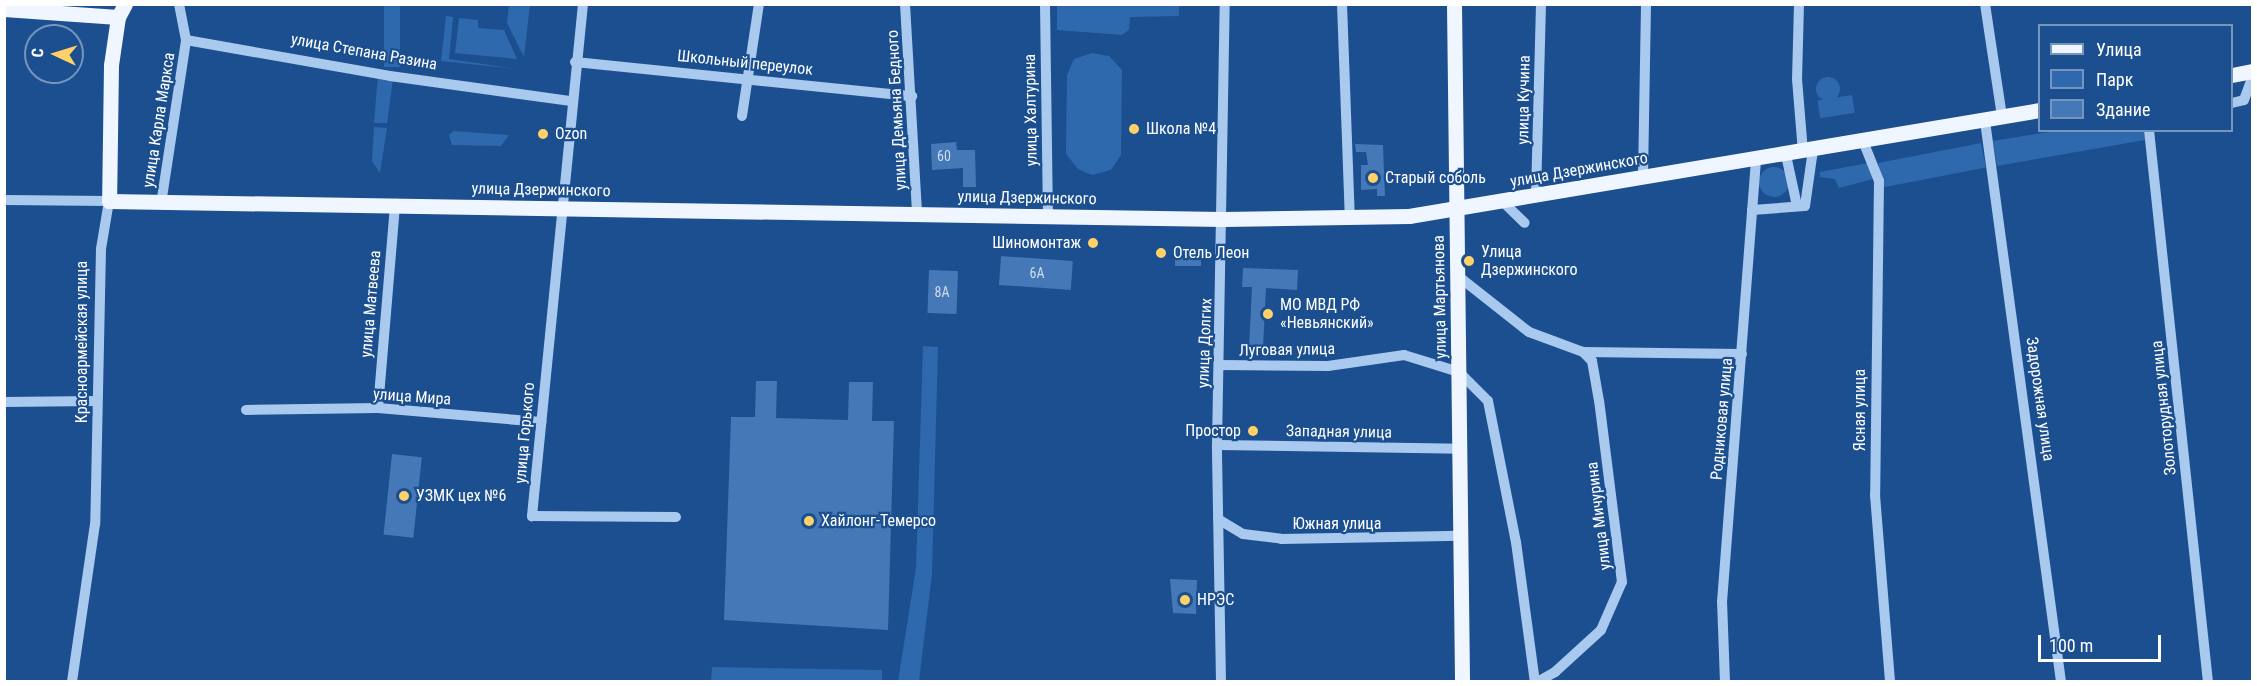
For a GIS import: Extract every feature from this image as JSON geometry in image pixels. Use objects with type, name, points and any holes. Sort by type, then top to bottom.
[{"type":"main road","name":"улица Мартьянова","points":[[1454,4],[1459,372]]},
{"type":"main road","points":[[4,9],[122,10]]},
{"type":"main road","name":"Красноармейская улица","points":[[109,201],[111,65],[122,10]]},
{"type":"main road","points":[[2233,75],[2253,71]]},
{"type":"main road","name":"улица Дзержинского","points":[[109,201],[161,204],[395,204],[562,209],[1350,219],[1457,211],[1536,195],[2038,111]]},
{"type":"main road","points":[[1459,372],[1462,681]]},
{"type":"street","points":[[179,4],[186,40]]},
{"type":"street","name":"улица Горького","points":[[583,4],[571,101],[532,516],[676,518]]},
{"type":"street","points":[[742,116],[759,4]]},
{"type":"street","name":"улица Демьяна Бедного","points":[[905,4],[917,214]]},
{"type":"street","name":"улица Халтурина","points":[[1045,4],[1048,216]]},
{"type":"street","name":"улица Долгих","points":[[1221,681],[1217,445],[1223,219],[1225,4]]},
{"type":"street","points":[[1342,4],[1350,219]]},
{"type":"street","name":"улица Кучина","points":[[1536,195],[1541,4]]},
{"type":"street","points":[[1643,177],[1646,4]]},
{"type":"street","points":[[1752,210],[1805,206],[1808,151],[1797,79],[1799,4]]},
{"type":"street","points":[[1985,4],[2002,117]]},
{"type":"street","name":"улица Степана Разина","points":[[186,40],[396,77],[571,101]]},
{"type":"street","name":"улица Карла Маркса","points":[[161,204],[186,40]]},
{"type":"street","name":"Школьный переулок","points":[[575,62],[912,96]]},
{"type":"street","points":[[2233,103],[2244,100],[2253,78]]},
{"type":"street","name":"Задорожная улица","points":[[1985,121],[2061,681]]},
{"type":"street","name":"Золоторудная улица","points":[[2149,132],[2208,681]]},
{"type":"street","name":"Ясная улица","points":[[1863,141],[1879,181],[1875,495],[1890,681]]},
{"type":"street","points":[[1786,154],[1797,206]]},
{"type":"street","name":"Родниковая улица","points":[[1725,681],[1722,602],[1756,160]]},
{"type":"street","name":"улица Дзержинского","points":[[4,200],[109,201]]},
{"type":"street","name":"Красноармейская улица","points":[[72,681],[95,524],[100,433],[97,400],[101,249],[109,201]]},
{"type":"street","points":[[1503,202],[1525,223]]},
{"type":"street","name":"улица Матвеева","points":[[378,408],[395,204]]},
{"type":"street","points":[[1458,276],[1529,332],[1583,352],[1742,354]]},
{"type":"street","name":"улица Мичурина","points":[[1536,681],[1555,672],[1601,630],[1622,582],[1599,401],[1592,361],[1583,352]]},
{"type":"street","name":"Луговая улица","points":[[1219,366],[1328,366],[1404,355],[1459,372]]},
{"type":"street","name":"улица Мартьянова","points":[[1459,372],[1488,401],[1516,542],[1536,681]]},
{"type":"street","points":[[4,402],[97,400]]},
{"type":"street","name":"улица Мира","points":[[246,410],[378,408],[541,423]]},
{"type":"street","name":"Западная улица","points":[[1217,445],[1461,449]]},
{"type":"street","name":"Южная улица","points":[[1218,519],[1243,534],[1281,539],[1461,536]]},
{"type":"green space","points":[[384,5],[400,5],[400,67],[384,67]]},
{"type":"green space","points":[[509,5],[530,5],[524,57],[507,23]]},
{"type":"green space","points":[[1057,5],[1179,5],[1179,16],[1130,17],[1129,30],[1122,35],[1057,30]]},
{"type":"green space","points":[[446,16],[453,17],[449,59],[516,69],[441,61]]},
{"type":"green space","points":[[459,18],[478,20],[478,28],[504,30],[517,59],[455,53]]},
{"type":"green space","points":[[1092,53],[1109,56],[1122,70],[1121,155],[1111,170],[1092,175],[1078,169],[1066,154],[1067,75],[1074,59]]},
{"type":"green space","points":[[378,74],[393,79],[387,123],[374,123]]},
{"type":"green space","points":[[1828,77],[1836,81],[1840,89],[1836,97],[1828,101],[1820,97],[1816,89],[1820,81]]},
{"type":"green space","points":[[1852,95],[1855,113],[1820,118],[1817,100]]},
{"type":"green space","points":[[374,127],[387,128],[380,173],[372,161]]},
{"type":"green space","points":[[454,131],[509,135],[501,146],[452,145],[449,135]]},
{"type":"green space","points":[[2049,132],[2144,132],[2145,140],[1997,166],[1993,141]]},
{"type":"green space","points":[[1981,143],[1986,168],[1883,188],[1878,163]]},
{"type":"green space","points":[[1868,163],[1873,179],[1839,188],[1835,179],[1820,177],[1820,172]]},
{"type":"green space","points":[[1774,167],[1785,171],[1789,182],[1785,193],[1774,197],[1763,193],[1759,182],[1763,171]]},
{"type":"green space","points":[[923,346],[938,347],[932,574],[919,681],[898,681],[916,568]]},
{"type":"green space","points":[[712,667],[882,670],[882,681],[711,681]]},
{"type":"building","points":[[956,142],[957,150],[975,150],[976,187],[963,187],[963,168],[932,170],[931,144]]},
{"type":"building","name":"Старый соболь","points":[[1355,144],[1383,145],[1385,196],[1377,196],[1377,189],[1361,190],[1361,165],[1368,165],[1366,152],[1356,152]]},
{"type":"building","points":[[1175,249],[1201,249],[1201,266],[1175,266]]},
{"type":"building","points":[[1001,256],[1073,261],[1071,290],[999,285]]},
{"type":"building","name":"МО МВД РФ «Невьянский»","points":[[1243,268],[1298,270],[1297,290],[1266,288],[1263,348],[1249,347],[1252,287],[1242,287]]},
{"type":"building","points":[[929,270],[958,271],[956,314],[927,313]]},
{"type":"building","name":"Хайлонг-Темерсо","points":[[756,381],[777,381],[776,418],[848,420],[849,382],[873,382],[872,421],[894,421],[888,630],[724,620],[731,417],[755,417]]},
{"type":"building","name":"УЗМК цех №6","points":[[392,454],[422,457],[413,538],[384,535]]},
{"type":"building","name":"НРЭС","points":[[1170,579],[1197,580],[1196,614],[1173,613]]},
{"type":"place","name":"Школа №4","points":[[1134,129]]},
{"type":"place","name":"Ozon","points":[[543,134]]},
{"type":"place","name":"Старый соболь","points":[[1373,178]]},
{"type":"place","name":"Шиномонтаж","points":[[1093,243]]},
{"type":"place","name":"Отель Леон","points":[[1161,253]]},
{"type":"place","name":"Улица Дзержинского","points":[[1469,261]]},
{"type":"place","name":"МО МВД РФ «Невьянский»","points":[[1268,314]]},
{"type":"place","name":"Простор","points":[[1253,431]]},
{"type":"place","name":"УЗМК цех №6","points":[[404,496]]},
{"type":"place","name":"Хайлонг-Темерсо","points":[[809,521]]},
{"type":"place","name":"НРЭС","points":[[1185,600]]}]
